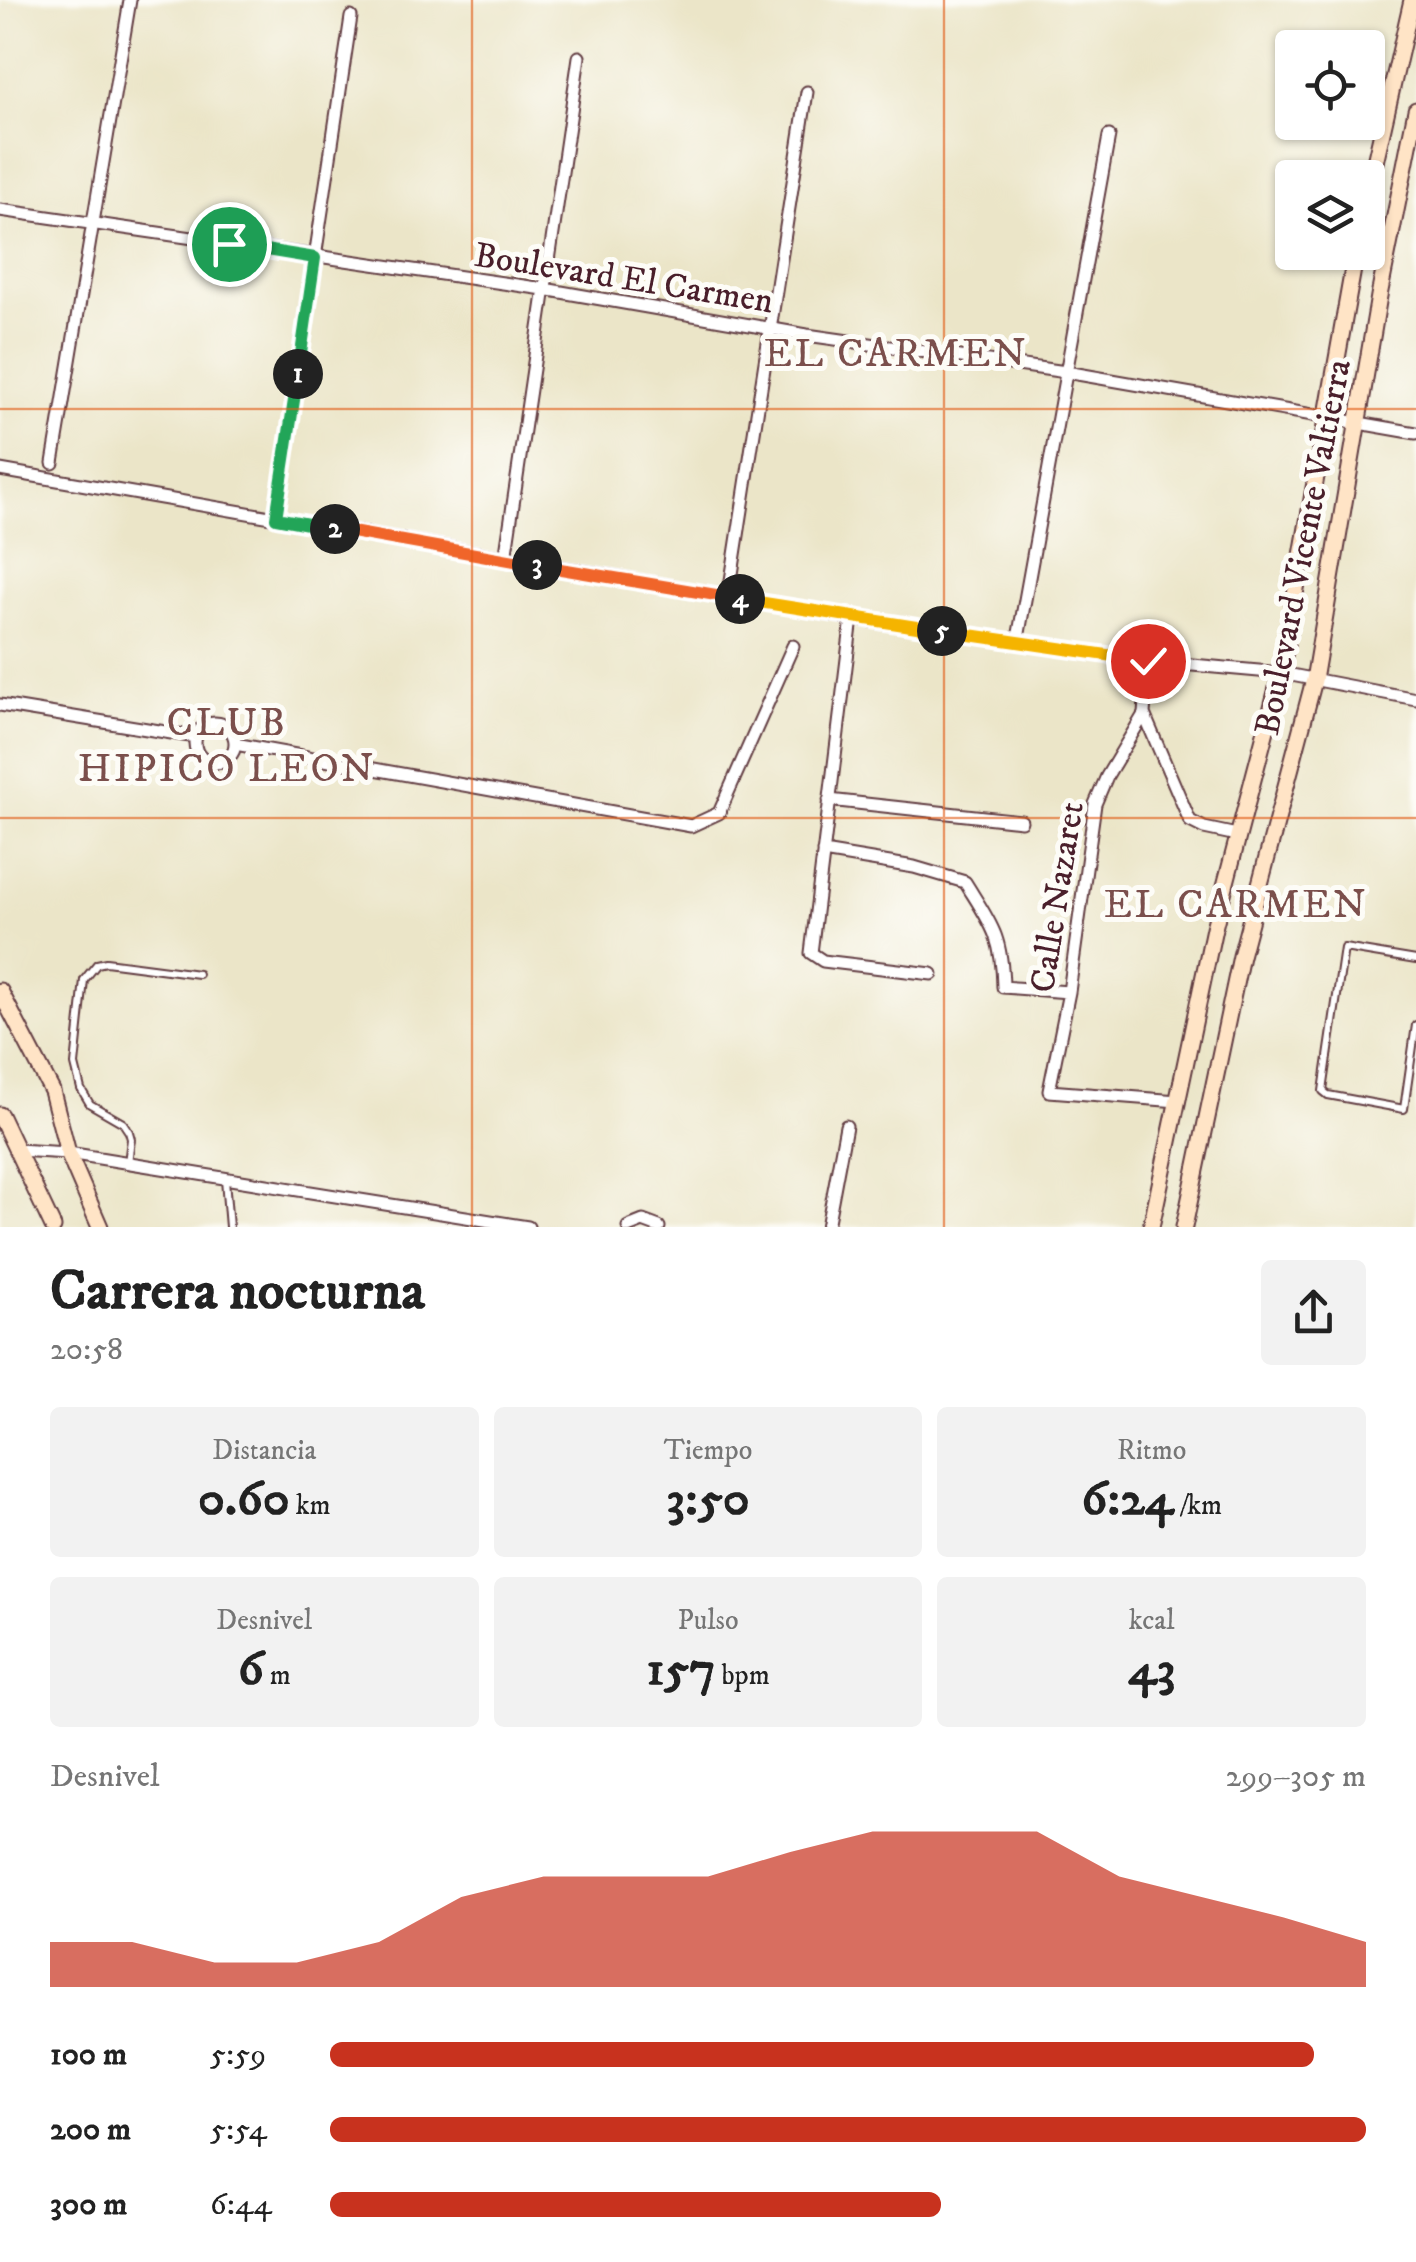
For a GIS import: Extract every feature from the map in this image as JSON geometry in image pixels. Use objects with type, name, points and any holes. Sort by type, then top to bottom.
[{"type":"main road","points":[[1376,160],[1412,0]]},
{"type":"main road","name":"Boulevard Vicente Valtierra","points":[[1184,1227],[1240,956],[1314,680],[1356,424],[1416,110]]},
{"type":"main road","name":"Boulevard Vicente Valtierra","points":[[1151,1227],[1237,835],[1280,673],[1353,270]]},
{"type":"main road","points":[[0,991],[52,1091],[68,1154],[100,1227]]},
{"type":"main road","points":[[0,1115],[53,1227]]},
{"type":"street","points":[[52,463],[130,0]]},
{"type":"street","points":[[276,518],[351,17]]},
{"type":"street","points":[[504,560],[579,57]]},
{"type":"street","points":[[730,586],[807,92]]},
{"type":"street","points":[[1019,633],[1108,136]]},
{"type":"street","name":"Boulevard El Carmen","points":[[0,210],[544,289],[770,328],[1066,372],[1416,433]]},
{"type":"street","points":[[0,470],[852,618],[1148,661],[1280,673],[1416,698]]},
{"type":"street","points":[[852,618],[811,946],[814,958],[932,974]]},
{"type":"street","points":[[234,744],[692,826],[719,813],[793,646]]},
{"type":"street","name":"Calle Nazaret","points":[[1148,661],[1144,714],[1095,804],[1069,992],[1049,1091],[1178,1100]]},
{"type":"street","points":[[0,705],[196,737]]},
{"type":"street","points":[[1144,714],[1190,821],[1237,835]]},
{"type":"street","points":[[212,723],[224,726],[232,733],[232,754],[216,763],[199,756],[196,737],[212,723]]},
{"type":"street","points":[[829,800],[1021,821]]},
{"type":"street","points":[[822,852],[914,867],[964,882],[994,928],[1003,953],[1004,987],[1069,992]]},
{"type":"street","points":[[827,1227],[846,1126]]},
{"type":"street","points":[[17,1150],[128,1163],[528,1227]]},
{"type":"street","points":[[628,1227],[643,1221],[659,1227]]},
{"type":"lane","points":[[1416,960],[1344,948],[1323,1091],[1404,1109],[1416,1026]]},
{"type":"lane","points":[[128,1163],[129,1132],[123,1123],[90,1104],[74,1065],[84,980],[97,964],[106,962],[198,974]]},
{"type":"lane","points":[[225,1178],[229,1227]]},
{"type":"district","name":"EL CARMEN","points":[[896,352]]},
{"type":"district","name":"CLUB HIPICO LEON","points":[[227,744]]},
{"type":"district","name":"EL CARMEN","points":[[1236,903]]},
{"type":"route","points":[[229,244],[315,258],[276,518],[852,618],[1148,661]]}]
